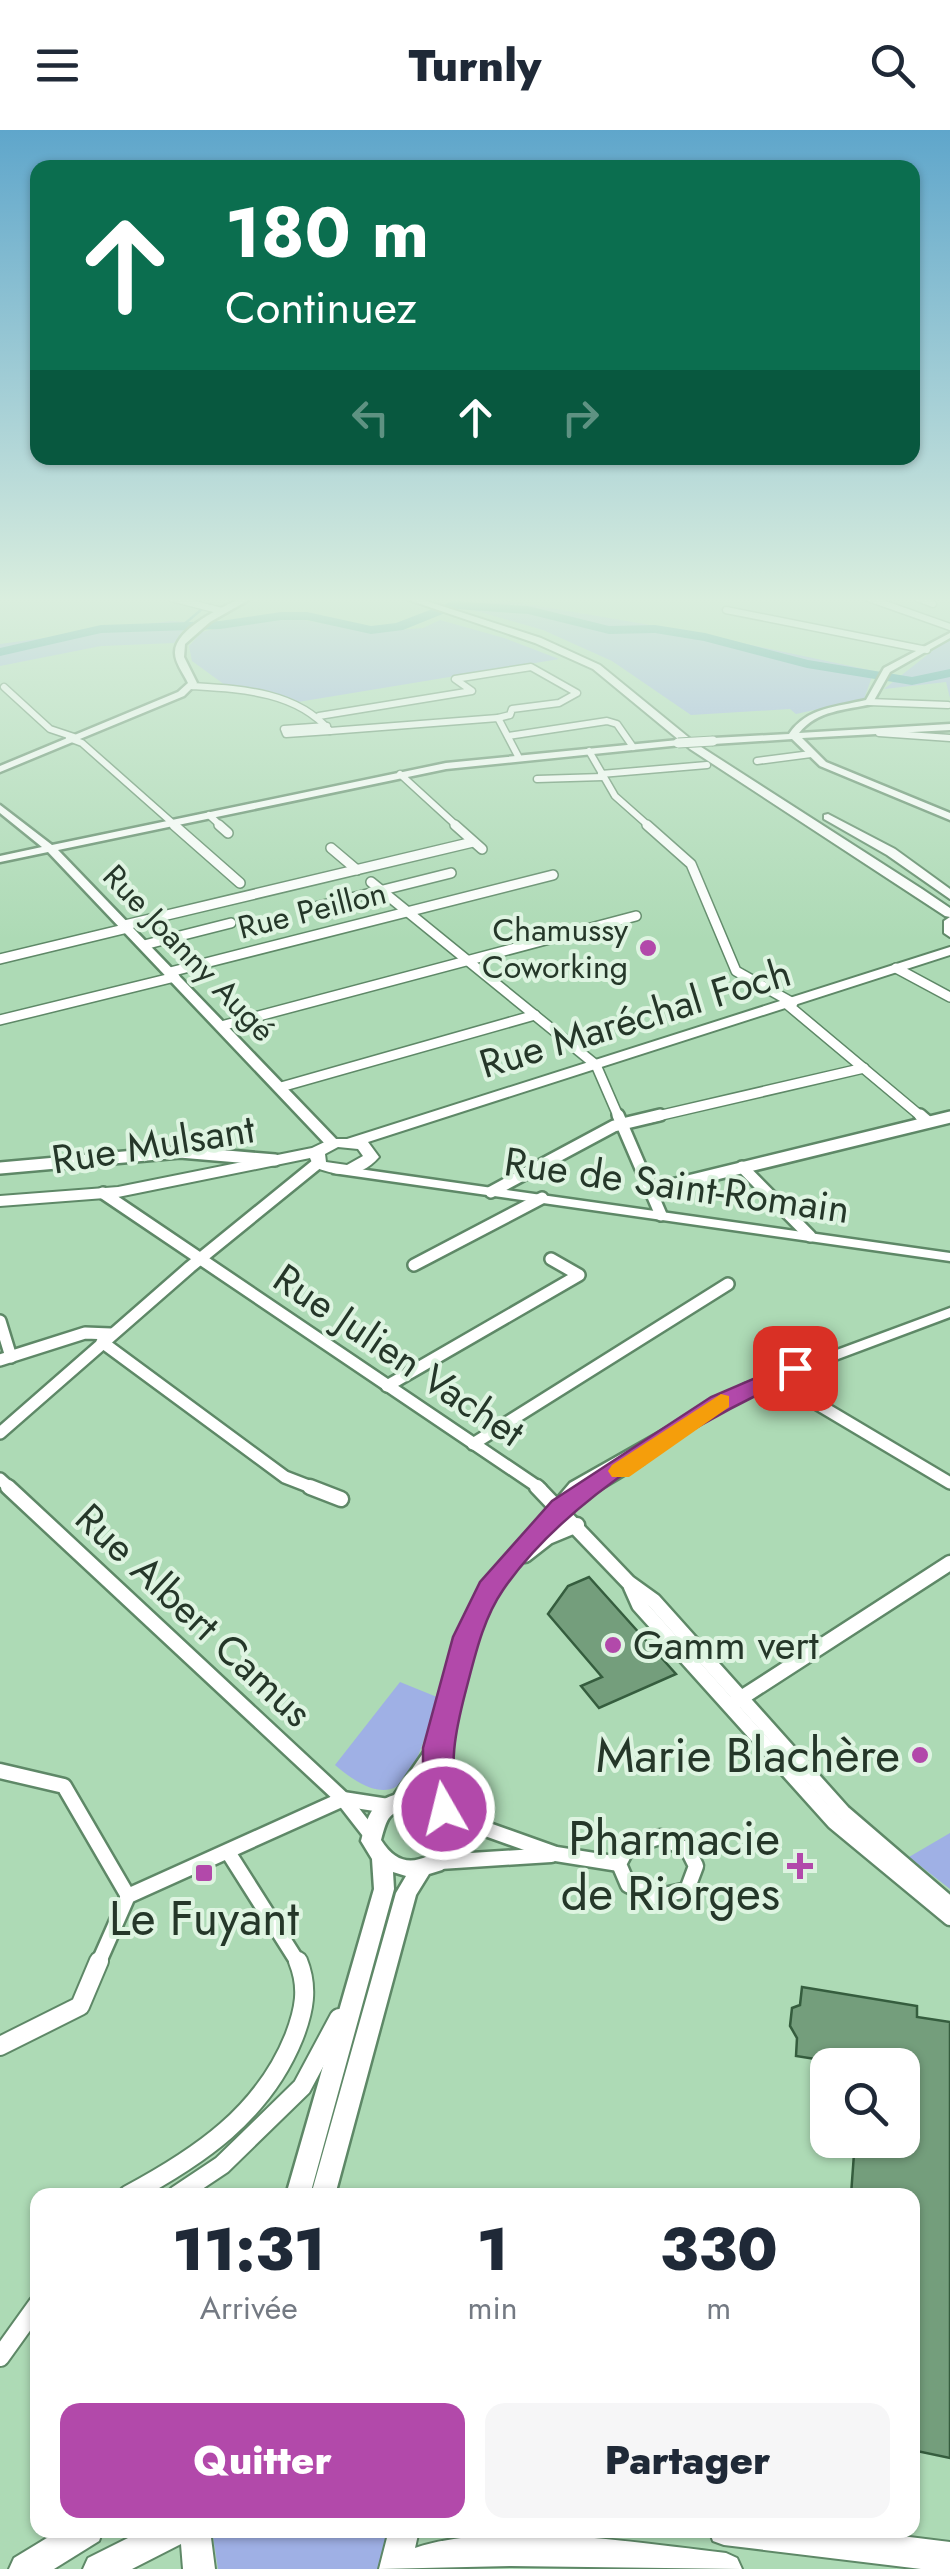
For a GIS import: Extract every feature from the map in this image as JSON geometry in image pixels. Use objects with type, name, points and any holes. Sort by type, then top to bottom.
[{"type":"main road","points":[[654,712],[688,743],[821,819],[950,905]]},
{"type":"main road","points":[[821,819],[891,852],[950,894]]},
{"type":"main road","points":[[821,819],[949,923]]},
{"type":"main road","name":"Rue Maréchal Foch","points":[[332,1143],[352,1142],[791,1004],[944,952],[950,942]]},
{"type":"main road","points":[[332,1143],[318,1157],[338,1170],[366,1164],[370,1152],[352,1142]]},
{"type":"main road","name":"Rue Mulsant","points":[[0,1201],[103,1193],[275,1160],[318,1157]]},
{"type":"main road","points":[[25,2569],[75,2538]]},
{"type":"main road","points":[[100,2569],[161,2538]]},
{"type":"main road","points":[[196,2538],[198,2569]]},
{"type":"main road","points":[[403,2538],[397,2569],[450,2552],[533,2553],[726,2569]]},
{"type":"main road","points":[[791,2538],[950,2557]]},
{"type":"street","points":[[31,712],[50,729],[82,744],[176,822],[240,883]]},
{"type":"street","points":[[0,768],[132,712]]},
{"type":"street","points":[[305,712],[318,716],[344,712]]},
{"type":"street","points":[[328,728],[286,734],[284,729],[498,718],[510,716],[511,712]]},
{"type":"street","points":[[793,735],[802,719],[820,712]]},
{"type":"street","points":[[318,716],[328,728]]},
{"type":"street","points":[[498,718],[518,756]]},
{"type":"street","points":[[508,736],[607,721],[617,724],[633,747]]},
{"type":"street","points":[[0,859],[400,774],[518,756],[845,731],[950,727]]},
{"type":"street","points":[[845,731],[950,738]]},
{"type":"street","points":[[793,735],[812,754],[852,778],[950,817]]},
{"type":"street","points":[[589,751],[634,817],[691,864],[736,972],[791,1004],[928,1122]]},
{"type":"street","points":[[757,760],[812,754]]},
{"type":"street","points":[[537,779],[706,766]]},
{"type":"street","points":[[400,774],[482,848]]},
{"type":"street","name":"Rue Joanny Augé","points":[[0,808],[51,848],[332,1143]]},
{"type":"street","points":[[209,815],[228,834]]},
{"type":"street","points":[[0,959],[474,842]]},
{"type":"street","points":[[332,848],[357,870]]},
{"type":"street","points":[[315,907],[451,873]]},
{"type":"street","name":"Rue Peillon","points":[[0,1020],[553,875]]},
{"type":"street","points":[[371,882],[596,1064],[661,1215]]},
{"type":"street","points":[[221,1026],[636,916]]},
{"type":"street","points":[[144,945],[232,923]]},
{"type":"street","points":[[896,968],[950,997]]},
{"type":"street","points":[[281,1088],[535,1015]]},
{"type":"street","points":[[492,1192],[622,1123],[864,1068]]},
{"type":"street","points":[[650,1190],[950,1117]]},
{"type":"street","points":[[0,1168],[84,1158],[258,1154],[275,1160]]},
{"type":"street","points":[[0,1433],[318,1157]]},
{"type":"street","name":"Rue de Saint-Romain","points":[[366,1164],[373,1172],[394,1178]]},
{"type":"street","points":[[742,1168],[810,1236]]},
{"type":"street","name":"Rue de Saint-Romain","points":[[338,1170],[950,1257]]},
{"type":"street","name":"Rue Julien Vachet","points":[[103,1193],[561,1507],[629,1583],[639,1605],[734,1702]]},
{"type":"street","points":[[414,1265],[542,1198]]},
{"type":"street","points":[[387,1386],[578,1275],[551,1260]]},
{"type":"street","points":[[473,1444],[728,1284]]},
{"type":"street","points":[[324,2188],[406,1893],[430,1866],[455,1847],[457,1826],[438,1784],[437,1748],[466,1637],[489,1589],[561,1507],[699,1417],[772,1378],[950,1309]]},
{"type":"street","points":[[0,1321],[6,1359],[84,1332],[106,1338],[286,1477],[342,1499]]},
{"type":"street","points":[[772,1378],[950,1483]]},
{"type":"street","name":"Rue Albert Camus","points":[[0,1480],[343,1799],[371,1835]]},
{"type":"street","points":[[489,1589],[536,1545],[577,1525]]},
{"type":"street","points":[[734,1702],[950,1563]]},
{"type":"street","points":[[734,1702],[846,1816],[950,1904]]},
{"type":"street","points":[[734,1702],[856,1845],[950,1918]]},
{"type":"street","points":[[300,2188],[384,1889],[382,1858],[371,1835],[374,1821],[394,1804],[437,1748]]},
{"type":"street","points":[[0,1772],[64,1786],[128,1896]]},
{"type":"street","points":[[0,2046],[80,2006],[128,1896],[343,1799],[394,1804],[418,1800],[556,1854],[619,1864]]},
{"type":"street","points":[[660,1838],[688,1850],[696,1875],[686,1890],[675,1896],[648,1897],[626,1884],[619,1864],[628,1846],[660,1838]]},
{"type":"street","points":[[140,2188],[192,2159],[242,2121],[276,2080],[305,2001],[300,1966],[228,1852]]},
{"type":"street","points":[[382,1858],[400,1868],[556,1854]]},
{"type":"street","points":[[188,2188],[222,2165],[302,2088],[359,1978]]},
{"type":"street","points":[[0,2357],[30,2315]]},
{"type":"shaded area","points":[[686,712],[743,712],[691,715]]},
{"type":"shaded area","points":[[400,1682],[437,1697],[407,1778],[395,1787],[380,1790],[360,1783],[335,1765]]},
{"type":"shaded area","points":[[950,1833],[950,1889],[909,1857]]},
{"type":"shaded area","points":[[213,2538],[389,2538],[380,2569],[218,2569]]},
{"type":"building","name":"Gamm vert","points":[[589,1577],[676,1674],[599,1708],[581,1686],[602,1677],[548,1614],[568,1586]]},
{"type":"building","points":[[802,1987],[917,2006],[917,2017],[950,2022],[950,2458],[920,2452],[920,2188],[852,2188],[854,2158],[920,2158],[920,2048],[810,2048],[810,2058],[796,2056],[797,2038],[790,2026],[792,2008],[800,2005]]},
{"type":"slow traffic","points":[[620,1471],[721,1402]]},
{"type":"place","name":"Chamussy Coworking","points":[[648,948]]},
{"type":"place","name":"Gamm vert","points":[[613,1645]]},
{"type":"place","name":"Marie Blachère","points":[[920,1755]]},
{"type":"place","name":"Pharmacie de Riorges","points":[[800,1866]]},
{"type":"place","name":"Le Fuyant","points":[[204,1873]]},
{"type":"route","points":[[444,1809],[438,1784],[437,1748],[466,1637],[489,1589],[523,1546],[561,1507],[720,1402],[795,1368]]}]
